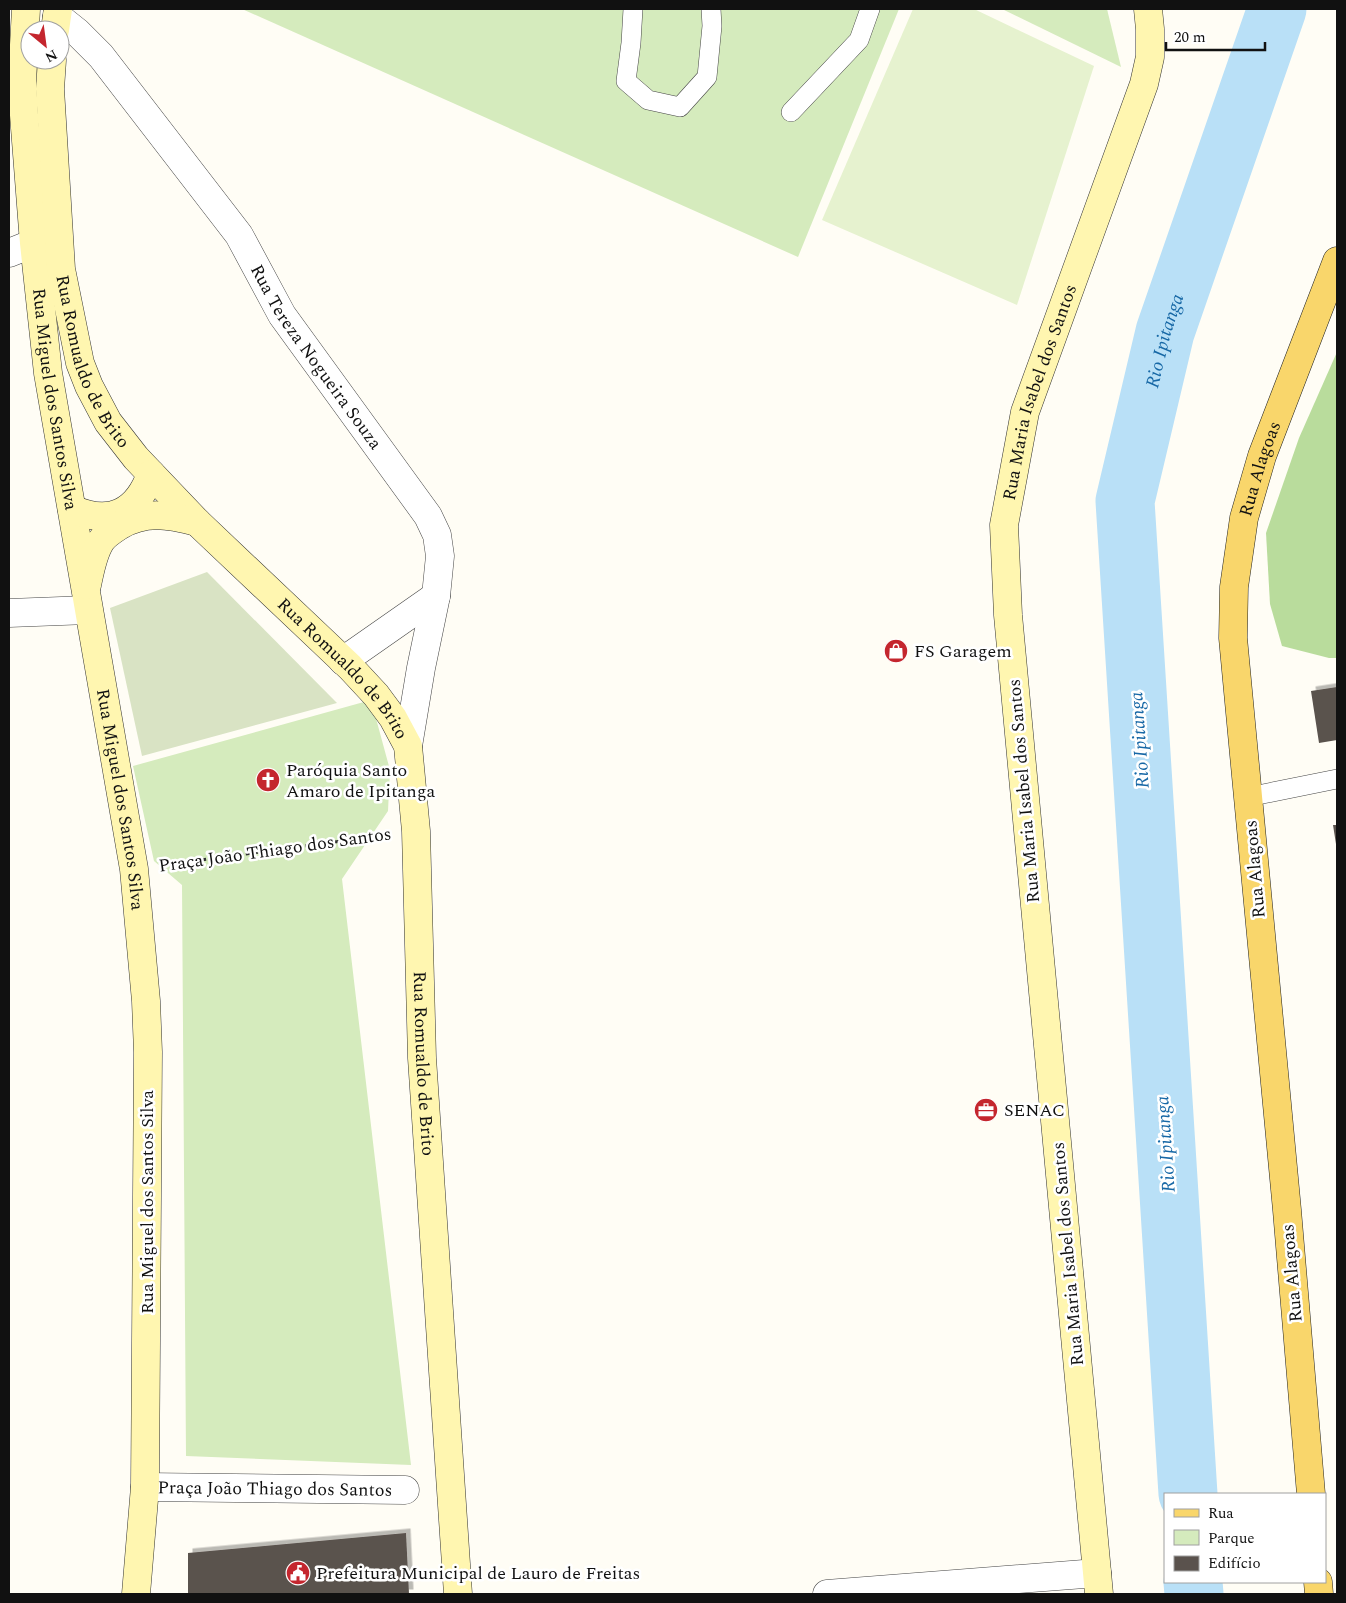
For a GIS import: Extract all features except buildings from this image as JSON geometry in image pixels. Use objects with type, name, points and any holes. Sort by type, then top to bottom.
[{"type":"main road","name":"Rua Alagoas","points":[[1311,1493],[1233,638],[1234,587],[1244,518],[1262,456],[1337,260]]},
{"type":"street","name":"Rua Miguel dos Santos Silva","points":[[26,9],[22,81],[34,243],[48,373],[134,869],[148,1052],[146,1487],[136,1594]]},
{"type":"street","name":"Rua Maria Isabel dos Santos","points":[[1098,1583],[1009,625],[1004,526],[1025,412],[1144,84],[1150,57],[1148,9]]},
{"type":"street","name":"Rua Tereza Nogueira Souza","points":[[56,18],[77,32],[101,56],[239,235],[282,315],[428,516],[437,536],[440,556],[436,596],[421,668],[408,746]]},
{"type":"street","name":"Rua Romualdo de Brito","points":[[51,70],[50,89],[61,269],[80,363],[88,386],[108,422],[136,458],[198,522],[376,695],[393,718],[408,746],[416,831],[422,1058],[458,1594]]},
{"type":"street","points":[[9,253],[34,243]]},
{"type":"street","points":[[72,508],[87,516],[104,517],[120,513],[135,503],[140,497],[151,474]]},
{"type":"street","points":[[9,613],[87,600],[93,562],[101,541],[130,520],[153,515],[176,517],[198,522]]},
{"type":"street","points":[[343,661],[436,596]]},
{"type":"street","name":"Praça João Thiago dos Santos","points":[[146,1487],[405,1490]]},
{"type":"street","points":[[826,1594],[1098,1583]]},
{"type":"lane","points":[[633,9],[626,81],[648,100],[680,107],[707,77],[712,26],[711,9]]},
{"type":"lane","points":[[791,112],[859,40],[870,9]]},
{"type":"lane","points":[[1248,797],[1337,779]]},
{"type":"path","name":"Praça João Thiago dos Santos","points":[[134,869],[416,831]]},
{"type":"green space","points":[[242,9],[899,9],[798,257]]},
{"type":"green space","points":[[913,9],[974,9],[1094,66],[1017,305],[822,220]]},
{"type":"green space","points":[[1002,9],[1107,9],[1121,67]]},
{"type":"green space","points":[[1337,352],[1337,658],[1329,658],[1282,646],[1270,604],[1266,533],[1299,438]]},
{"type":"green space","points":[[207,572],[337,703],[142,756],[110,608]]},
{"type":"green space","points":[[371,700],[390,770],[388,811],[342,879],[411,1465],[186,1456],[182,885],[154,861],[133,766]]},
{"type":"waterway","name":"Rio Ipitanga","points":[[1188,1493],[1125,501],[1165,332],[1277,9]]},
{"type":"waterway","name":"Rio Ipitanga","points":[[1193,1583],[1194,1594]]},
{"type":"place","name":"FS Garagem","points":[[896,651]]},
{"type":"place","name":"Paróquia Santo Amaro de Ipitanga","points":[[268,780]]},
{"type":"place","name":"SENAC","points":[[986,1110]]},
{"type":"place","name":"Prefeitura Municipal de Lauro de Freitas","points":[[298,1573]]}]
